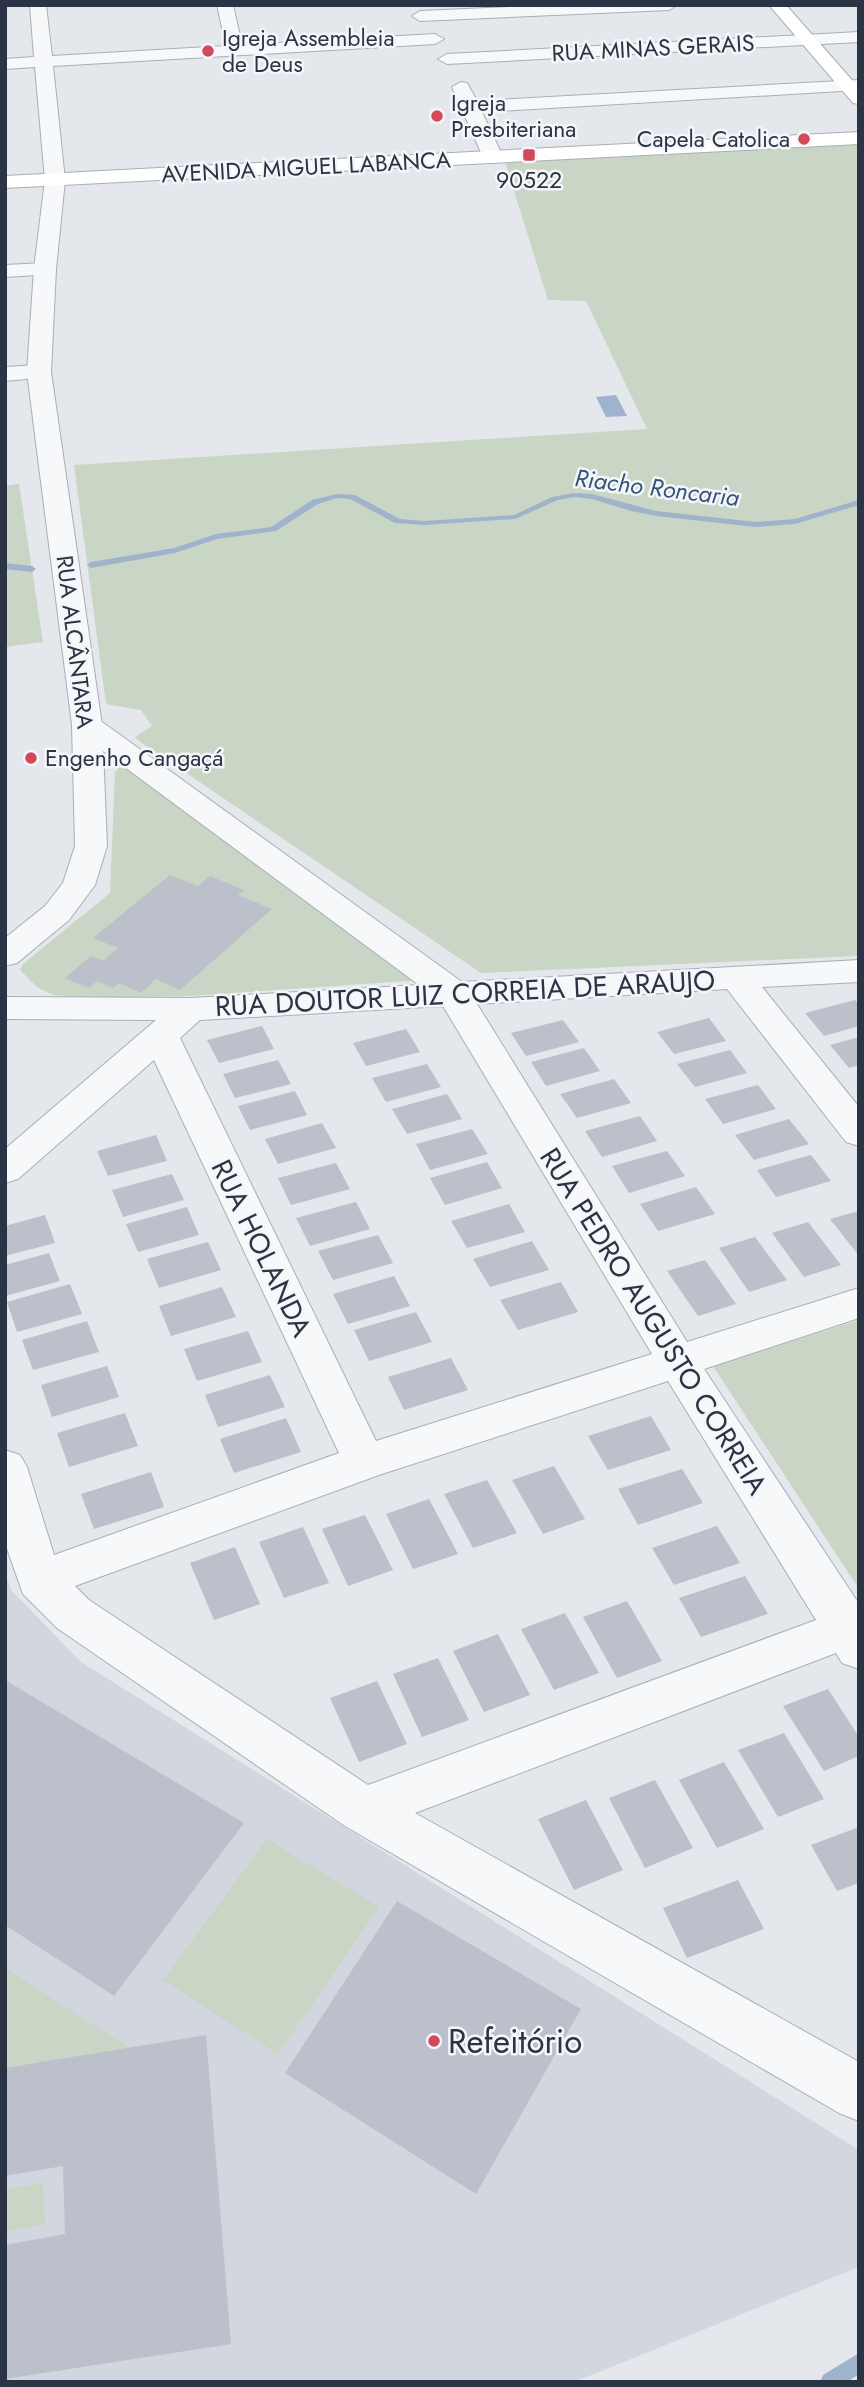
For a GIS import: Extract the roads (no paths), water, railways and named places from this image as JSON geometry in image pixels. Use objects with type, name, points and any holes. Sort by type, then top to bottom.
[{"type":"main road","points":[[777,5],[852,85],[859,99]]},
{"type":"main road","name":"AVENIDA MIGUEL LABANCA","points":[[5,182],[859,138]]},
{"type":"street","points":[[225,5],[235,50]]},
{"type":"street","points":[[415,11],[669,5]]},
{"type":"street","points":[[16,8],[38,6]]},
{"type":"street","name":"RUA ALCÂNTARA","points":[[5,956],[57,913],[79,885],[91,846],[87,725],[38,372],[45,269],[55,180],[41,62],[38,6]]},
{"type":"street","points":[[415,11],[447,60],[493,157]]},
{"type":"street","name":"RUA MINAS GERAIS","points":[[447,60],[859,37]]},
{"type":"street","points":[[5,64],[435,39]]},
{"type":"street","points":[[471,107],[852,85]]},
{"type":"street","points":[[5,271],[45,269]]},
{"type":"street","points":[[5,374],[38,372]]},
{"type":"street","points":[[87,725],[452,992]]},
{"type":"street","name":"RUA DOUTOR LUIZ CORREIA DE ARAUJO","points":[[5,1170],[191,1009],[452,992],[859,971]]},
{"type":"street","points":[[735,977],[859,1133]]},
{"type":"street","name":"RUA PEDRO AUGUSTO CORREIA","points":[[452,992],[678,1362],[855,1634]]},
{"type":"street","points":[[5,1008],[191,1009]]},
{"type":"street","name":"RUA HOLANDA","points":[[160,1034],[365,1462]]},
{"type":"street","points":[[39,1580],[365,1462],[859,1303]]},
{"type":"street","points":[[5,1466],[39,1580],[73,1614],[363,1810],[859,2093]]},
{"type":"street","points":[[363,1810],[855,1634]]},
{"type":"water","points":[[616,395],[627,416],[606,417],[596,397]]},
{"type":"waterway","name":"Riacho Roncaria","points":[[91,565],[175,550],[216,537],[273,529],[315,502],[337,496],[352,497],[398,521],[425,523],[515,517],[548,501],[574,495],[656,513],[756,524],[795,521],[859,502]]},
{"type":"waterway","name":"Riacho Roncaria","points":[[5,566],[32,569]]},
{"type":"waterway","points":[[830,2382],[859,2362]]},
{"type":"place","name":"Igreja Assembleia de Deus","points":[[208,51]]},
{"type":"place","name":"Igreja Presbiteriana","points":[[437,116]]},
{"type":"place","name":"Capela Catolica","points":[[804,139]]},
{"type":"place","name":"90522","points":[[529,155]]},
{"type":"place","name":"Engenho Cangaçá","points":[[31,758]]},
{"type":"place","name":"Refeitório","points":[[434,2041]]}]
